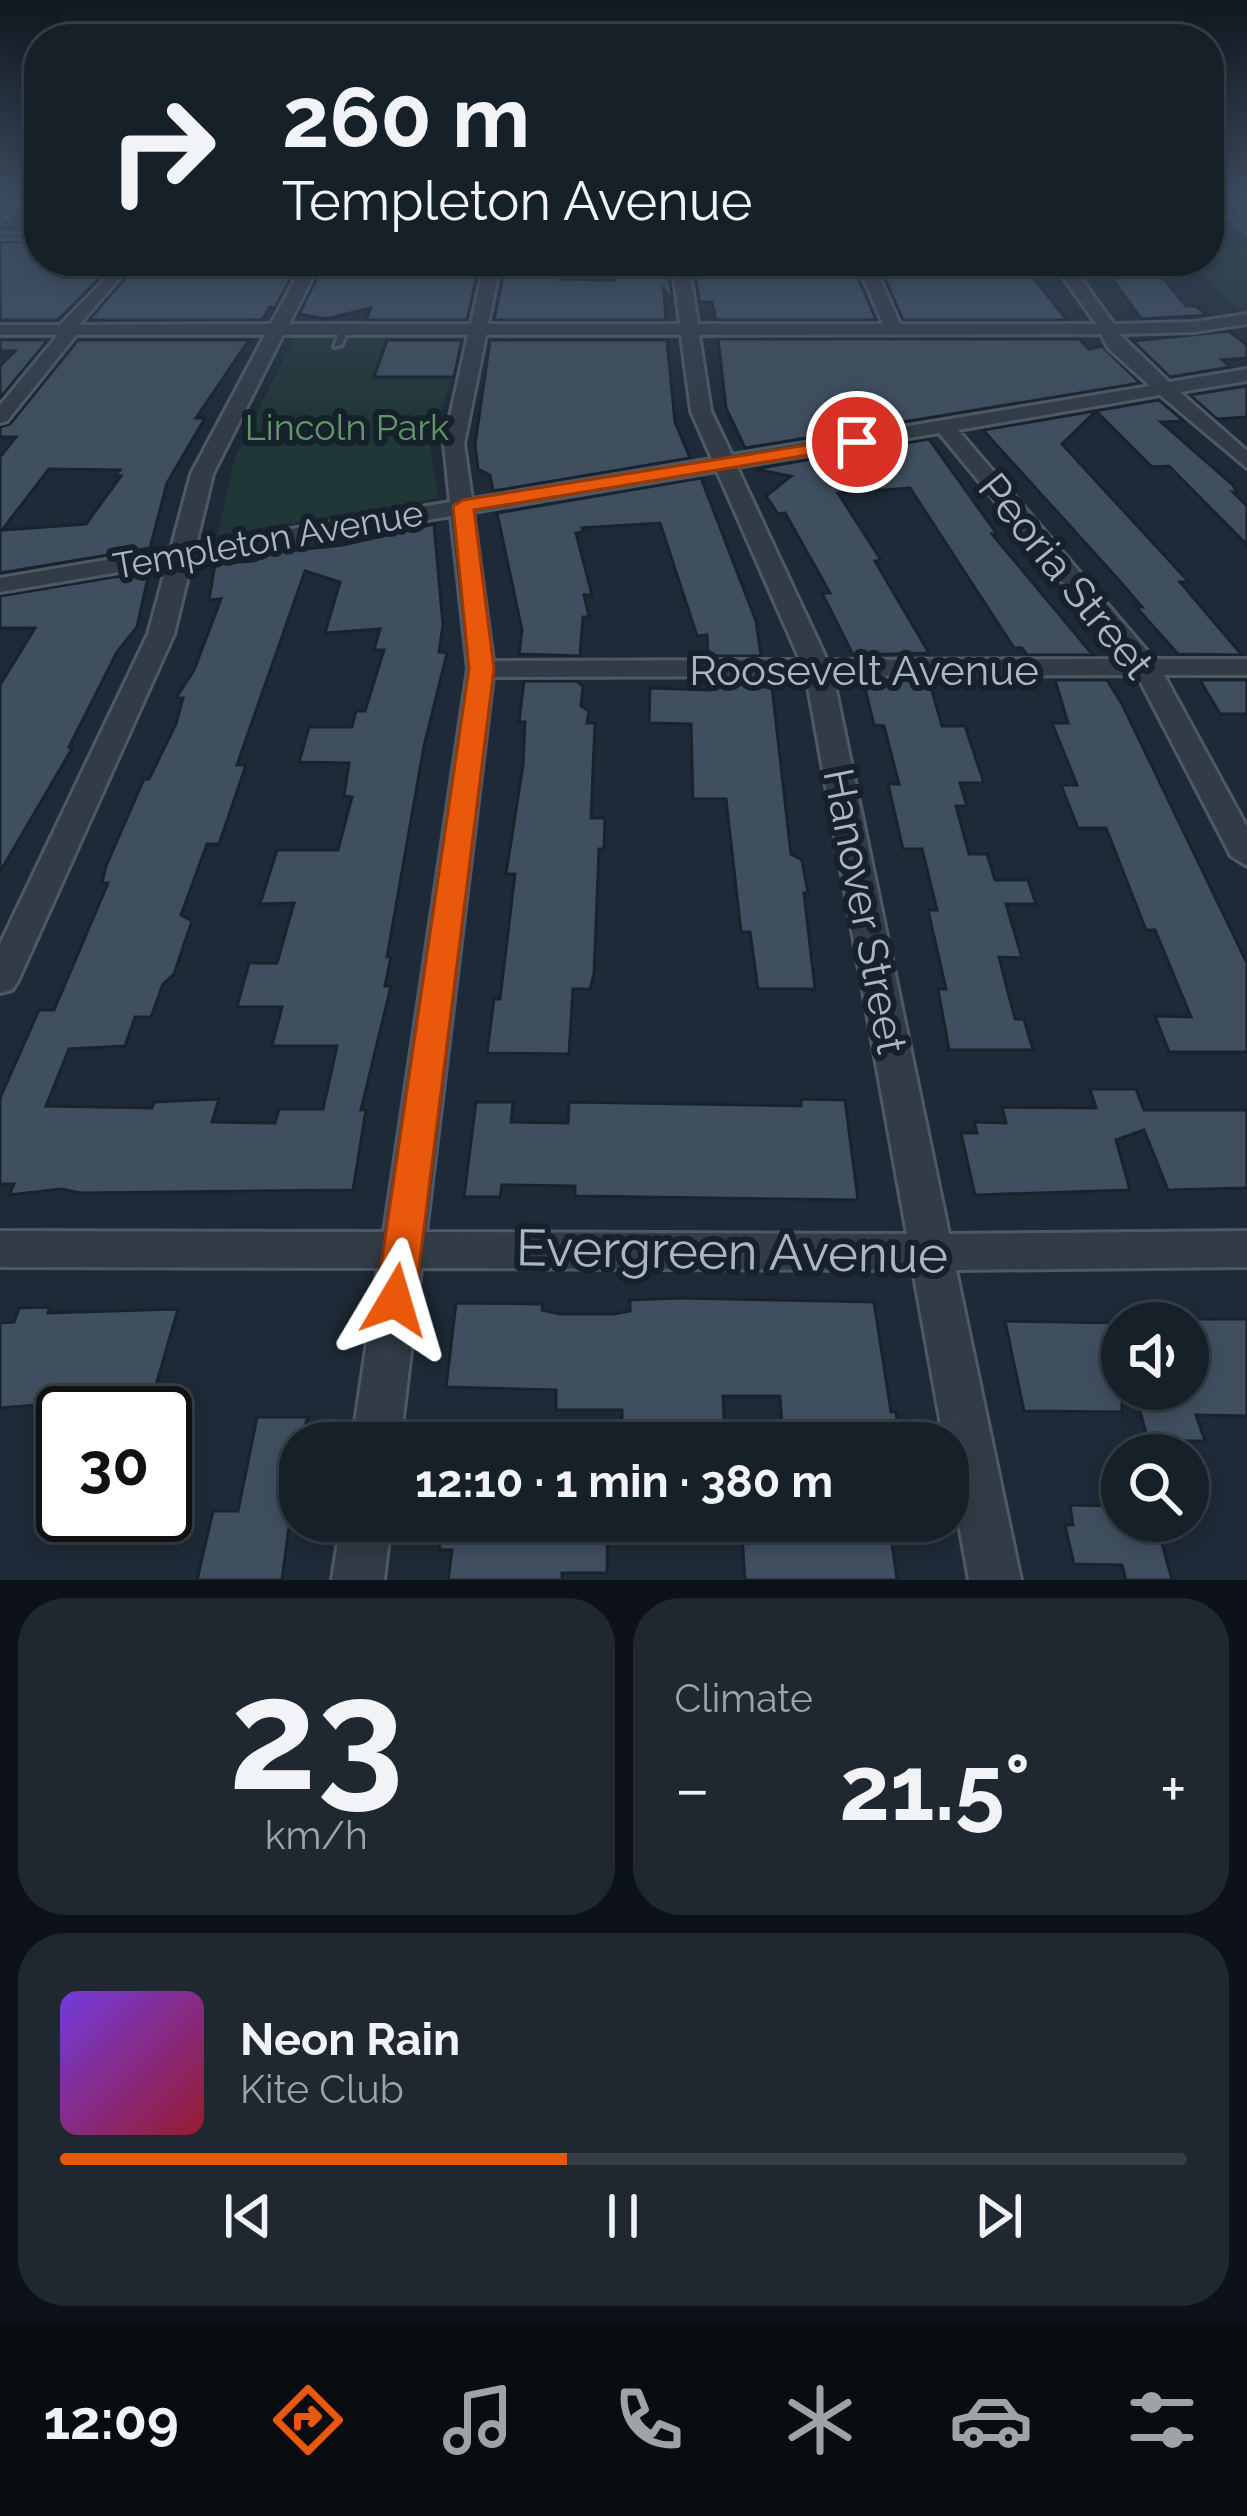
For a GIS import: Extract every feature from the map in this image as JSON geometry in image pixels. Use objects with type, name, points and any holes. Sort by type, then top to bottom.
[{"type":"street","points":[[0,417],[66,341],[67,330],[113,276]]},
{"type":"street","points":[[0,981],[161,634],[202,474],[305,276]]},
{"type":"street","points":[[379,1422],[482,669],[454,444],[490,276]]},
{"type":"street","name":"Hanover Street","points":[[682,276],[701,411],[819,672],[994,1580]]},
{"type":"street","points":[[871,276],[894,330]]},
{"type":"street","points":[[1070,276],[1114,344],[1247,463]]},
{"type":"street","points":[[0,330],[276,330],[340,338],[479,329],[1107,329],[1194,327],[1247,319]]},
{"type":"street","name":"Templeton Avenue","points":[[0,585],[1247,375]]},
{"type":"street","name":"Peoria Street","points":[[946,428],[1147,668],[1247,856]]},
{"type":"street","name":"Roosevelt Avenue","points":[[482,669],[819,672],[1247,667]]},
{"type":"street","name":"Evergreen Avenue","points":[[0,1249],[930,1254],[1247,1249]]},
{"type":"street","points":[[358,1580],[363,1542]]},
{"type":"green space","points":[[1247,273],[1247,313],[1241,314],[1206,276]]},
{"type":"green space","name":"Lincoln Park","points":[[294,338],[464,338],[430,447],[439,498],[218,535],[234,460]]},
{"type":"building","points":[[0,273],[102,276],[58,320],[0,320]]},
{"type":"building","points":[[292,276],[275,308],[270,307],[262,320],[89,320],[126,277]]},
{"type":"building","points":[[318,276],[477,276],[467,320],[366,320],[371,308],[326,319],[299,314]]},
{"type":"building","points":[[503,276],[614,280],[615,276],[669,276],[673,302],[664,290],[666,320],[494,320]]},
{"type":"building","points":[[695,276],[858,276],[876,320],[716,320],[712,302],[699,302]]},
{"type":"building","points":[[884,276],[1032,276],[1067,320],[903,320]]},
{"type":"building","points":[[1110,276],[1162,276],[1186,306],[1196,306],[1208,315],[1141,319]]},
{"type":"building","points":[[1229,331],[1247,345],[1247,358],[1222,360],[1231,367],[1170,377],[1133,341]]},
{"type":"building","points":[[718,339],[1079,339],[1089,349],[1102,346],[1140,383],[745,448],[726,408]]},
{"type":"building","points":[[0,340],[48,340],[0,398],[0,366],[15,351],[0,351]]},
{"type":"building","points":[[78,340],[249,340],[196,418],[205,418],[167,483],[150,548],[0,573],[0,457],[16,437],[0,437],[0,427],[10,424]],"holes":[[[49,469],[120,470],[115,476],[121,476],[86,524],[2,530]]]},
{"type":"building","points":[[387,340],[462,340],[454,377],[374,377]]},
{"type":"building","points":[[490,340],[667,340],[675,422],[690,458],[493,491],[490,475],[478,469],[475,445]]},
{"type":"building","points":[[1247,386],[1247,417],[1217,419],[1190,395]]},
{"type":"building","points":[[1159,400],[1184,421],[1161,422],[1233,485],[1237,492],[1233,492],[1247,506],[1247,545],[1169,466],[1152,467],[1096,411],[1062,444],[1189,582],[1180,582],[1242,655],[1178,654],[1117,578],[983,430]]},
{"type":"building","points":[[929,439],[997,534],[992,534],[1093,655],[1027,655],[1022,648],[1014,648],[910,488],[838,493],[881,560],[875,561],[929,653],[853,655],[822,593],[830,593],[785,513],[778,514],[766,496],[791,476],[754,469]]},
{"type":"building","points":[[701,478],[756,621],[761,656],[708,656],[707,635],[697,636],[660,523],[582,528],[583,532],[576,533],[592,595],[584,595],[589,617],[583,617],[580,656],[519,654],[522,630],[497,513]]},
{"type":"building","points":[[434,524],[443,625],[439,652],[447,653],[424,746],[387,957],[391,957],[385,986],[391,986],[361,1110],[366,1110],[353,1190],[81,1193],[61,1189],[9,1195],[14,1184],[0,1184],[0,1098],[39,1010],[54,1010],[108,883],[102,883],[106,866],[144,779],[149,779],[176,724],[183,698],[176,698],[194,670],[221,599],[209,600],[215,564],[343,545]],"holes":[[[305,571],[340,582],[325,633],[380,629],[374,650],[384,650],[365,711],[356,711],[352,727],[309,727],[299,762],[349,763],[344,796],[352,797],[338,850],[277,850],[260,904],[294,903],[277,963],[249,963],[237,1007],[282,1007],[272,1046],[337,1046],[323,1109],[279,1109],[275,1123],[212,1122],[219,1099],[154,1102],[152,1108],[46,1106],[69,1049],[125,1046],[135,1017],[151,1017],[163,984],[174,974],[192,921],[181,915],[207,844],[219,844],[246,765],[237,765]]]},
{"type":"building","points":[[144,572],[148,577],[137,627],[117,652],[69,747],[73,747],[0,872],[0,685],[35,628],[0,628],[0,596]]},
{"type":"building","points":[[863,680],[929,680],[942,726],[965,726],[984,783],[960,783],[967,806],[956,806],[969,854],[987,854],[995,880],[1028,880],[1036,904],[1006,904],[1022,958],[999,957],[1015,1019],[1024,1019],[1033,1050],[949,1050],[938,989],[946,989],[928,910],[937,910],[922,849],[903,849],[888,784],[899,784],[884,726],[874,725]]},
{"type":"building","points":[[1055,680],[1107,680],[1122,704],[1247,963],[1247,1052],[1169,1052],[1155,1016],[1191,1017],[1155,930],[1146,930],[1106,828],[1078,828],[1061,785],[1077,785],[1052,723],[1068,723]]},
{"type":"building","points":[[1200,680],[1247,680],[1247,714],[1220,714]]},
{"type":"building","points":[[524,681],[577,681],[583,686],[581,706],[589,711],[587,723],[595,723],[591,818],[605,818],[604,849],[599,849],[594,974],[590,989],[573,989],[569,1054],[487,1053],[494,999],[500,999],[515,874],[506,874],[523,765],[525,722],[519,722]]},
{"type":"building","points":[[709,681],[764,681],[765,687],[772,687],[791,854],[802,860],[808,893],[804,893],[815,989],[758,989],[750,932],[741,932],[726,799],[693,799],[691,724],[649,723],[650,688],[710,690]]},
{"type":"building","points":[[1090,1089],[1136,1089],[1144,1110],[1247,1110],[1247,1188],[1168,1190],[1144,1130],[1116,1140],[1130,1190],[975,1195],[961,1133],[977,1133],[974,1122],[1006,1123],[1002,1107],[1096,1108]]},
{"type":"building","points":[[801,1099],[845,1100],[858,1200],[575,1196],[575,1186],[502,1185],[500,1197],[464,1197],[476,1102],[513,1102],[511,1122],[568,1123],[569,1102],[801,1106]]},
{"type":"building","points":[[630,1300],[874,1302],[891,1412],[896,1412],[897,1422],[782,1422],[780,1396],[723,1396],[724,1422],[622,1422],[622,1410],[556,1410],[556,1390],[446,1387],[456,1303],[543,1304],[542,1310],[560,1314],[614,1314],[630,1311]]},
{"type":"building","points":[[50,1307],[48,1313],[178,1309],[156,1386],[36,1386],[36,1405],[0,1408],[0,1323],[14,1322],[19,1308]]},
{"type":"building","points":[[1209,1319],[1247,1319],[1247,1416],[1196,1415],[1203,1434],[1146,1434],[1140,1410],[1209,1410]]},
{"type":"building","points":[[1005,1321],[1101,1323],[1101,1410],[1122,1412],[1024,1411]]},
{"type":"building","points":[[257,1417],[308,1417],[306,1422],[279,1422],[279,1542],[287,1542],[282,1580],[197,1580],[213,1511],[238,1511]]},
{"type":"building","points":[[1070,1505],[1101,1506],[1101,1542],[1162,1542],[1172,1580],[1126,1580],[1122,1565],[1074,1564],[1065,1525],[1073,1525]]},
{"type":"building","points":[[440,1542],[608,1542],[607,1573],[562,1573],[562,1580],[448,1580],[452,1550],[439,1550]]},
{"type":"building","points":[[742,1542],[892,1542],[897,1580],[745,1580]]},
{"type":"route","points":[[395,1300],[482,669],[463,506],[857,442]]}]
